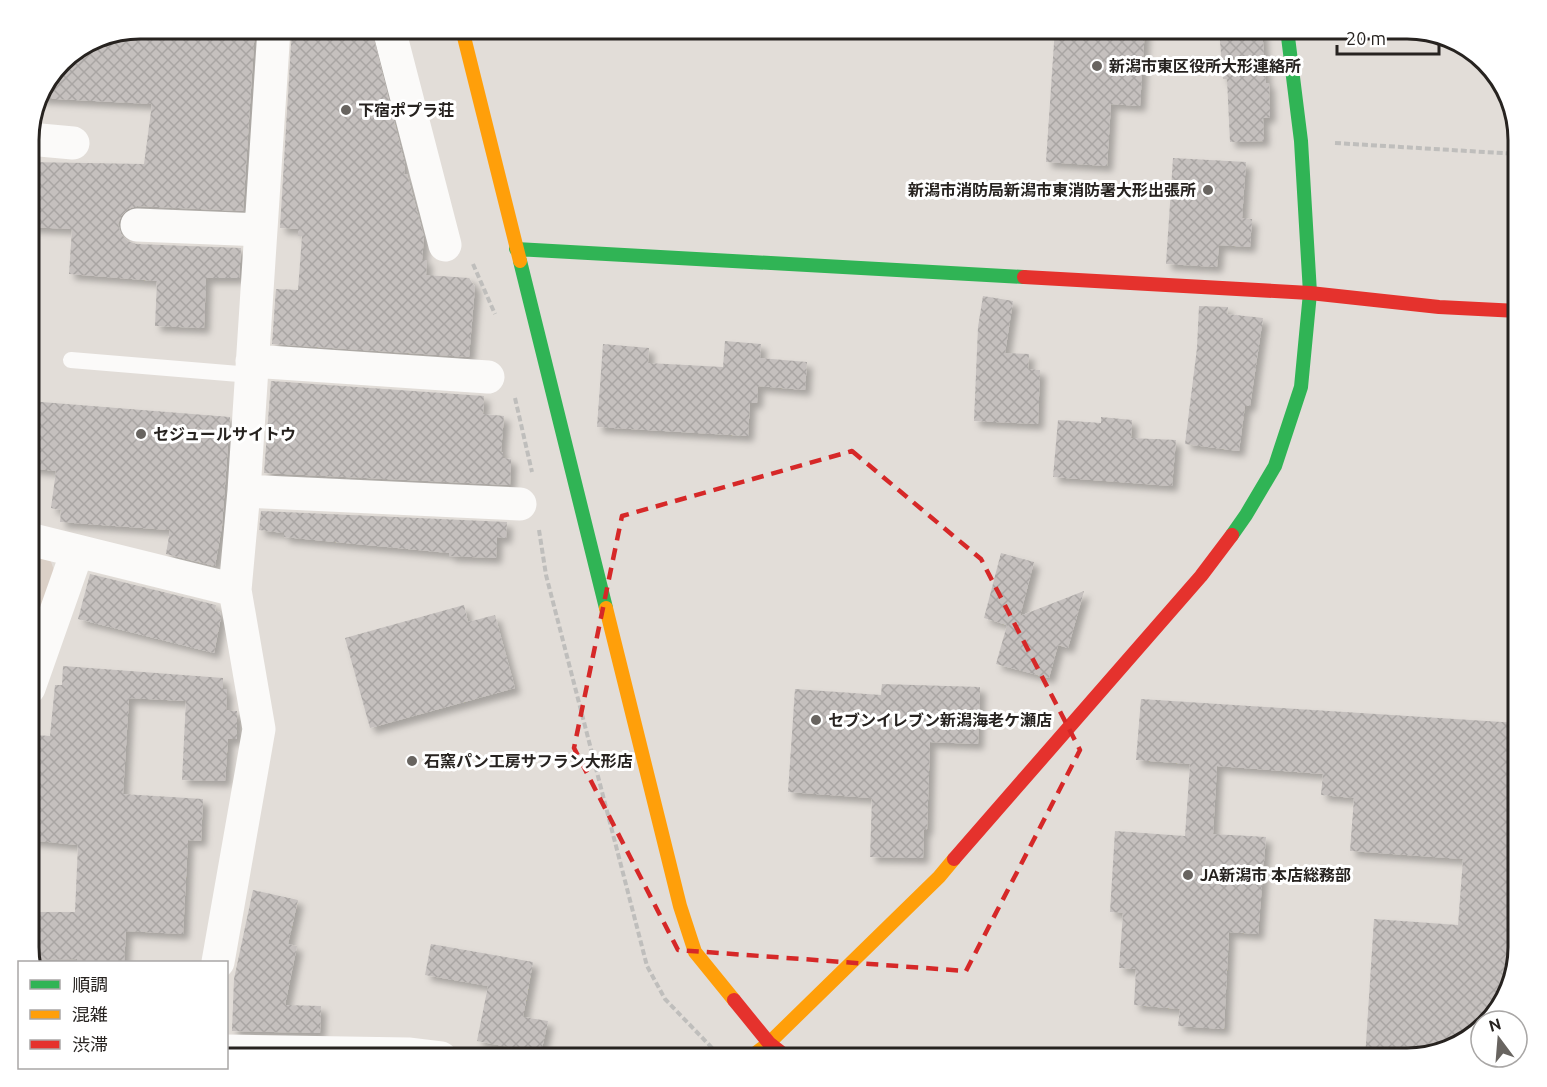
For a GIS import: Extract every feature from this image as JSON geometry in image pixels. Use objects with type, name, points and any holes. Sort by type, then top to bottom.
[{"type":"street","points":[[218,961],[259,729],[235,590],[244,491],[273,39]]},
{"type":"street","points":[[392,39],[458,250]]},
{"type":"street","points":[[465,39],[680,906],[695,952],[775,1048]]},
{"type":"street","points":[[763,1048],[939,877],[1201,576],[1246,515],[1275,466],[1301,387],[1310,293],[1302,141],[1288,39]]},
{"type":"street","points":[[39,140],[73,143]]},
{"type":"street","points":[[138,225],[261,230]]},
{"type":"street","points":[[516,249],[1310,293],[1439,307],[1508,310]]},
{"type":"street","points":[[252,368],[500,384]]},
{"type":"street","points":[[244,491],[530,504]]},
{"type":"street","points":[[39,542],[235,590]]},
{"type":"street","points":[[39,660],[77,552]]},
{"type":"lane","points":[[71,360],[252,368]]},
{"type":"path","points":[[1302,141],[1508,153]]},
{"type":"path","points":[[458,250],[478,278],[498,325]]},
{"type":"path","points":[[500,384],[546,575],[647,966],[665,999],[712,1048]]},
{"type":"highlighted area","points":[[852,451],[981,559],[1080,750],[966,971],[678,950],[574,748],[622,516]]},
{"type":"shaded area","points":[[39,556],[50,559],[55,573],[39,617]]},
{"type":"building","points":[[140,39],[254,39],[243,211],[137,206],[128,209],[121,216],[118,224],[121,234],[128,241],[136,244],[241,248],[239,278],[206,278],[204,328],[155,326],[157,281],[69,274],[72,229],[39,227],[39,162],[144,164],[152,104],[48,99],[60,78],[73,64],[107,44]]},
{"type":"building","points":[[291,39],[374,39],[405,165],[404,174],[407,174],[424,237],[422,260],[427,260],[426,275],[469,278],[475,287],[469,357],[272,344],[276,289],[298,290],[302,236],[298,236],[298,229],[280,228]]},
{"type":"building","name":"新潟市東区役所大形連絡所","points":[[1054,39],[1144,39],[1140,106],[1111,104],[1107,166],[1046,162]]},
{"type":"building","points":[[1220,39],[1263,39],[1266,83],[1269,83],[1270,117],[1263,118],[1264,141],[1230,142],[1227,79],[1223,79]]},
{"type":"building","name":"新潟市消防局新潟市東消防署大形出張所","points":[[1173,158],[1246,162],[1242,218],[1252,219],[1250,247],[1219,245],[1217,267],[1166,264]]},
{"type":"building","points":[[983,296],[1013,301],[1005,353],[1029,354],[1028,369],[1040,370],[1038,424],[974,421],[978,327]]},
{"type":"building","points":[[1199,306],[1228,307],[1227,314],[1263,318],[1250,406],[1245,406],[1239,451],[1185,444],[1197,348]]},
{"type":"building","points":[[725,341],[761,344],[760,358],[807,362],[805,390],[758,386],[757,403],[750,403],[748,436],[597,427],[603,344],[649,348],[648,363],[723,367]]},
{"type":"building","points":[[271,381],[484,396],[483,414],[504,416],[501,452],[503,452],[503,458],[511,459],[510,485],[264,473]]},
{"type":"building","points":[[39,402],[230,417],[222,526],[215,566],[166,554],[170,530],[60,522],[61,510],[51,508],[56,471],[39,469]]},
{"type":"building","points":[[1101,417],[1132,420],[1131,438],[1176,440],[1172,486],[1053,477],[1058,420],[1101,423]]},
{"type":"building","points":[[261,511],[507,522],[506,538],[497,537],[496,558],[449,556],[449,553],[284,537],[284,533],[259,530]]},
{"type":"building","points":[[1001,553],[1034,562],[1020,616],[1084,591],[1068,648],[1058,645],[1049,678],[996,664],[1007,625],[984,618]]},
{"type":"building","points":[[90,574],[216,605],[215,611],[220,612],[221,617],[214,653],[78,619]]},
{"type":"building","points":[[464,605],[468,622],[495,615],[515,688],[370,728],[345,638]]},
{"type":"building","points":[[63,666],[223,678],[223,689],[227,689],[226,710],[237,711],[237,739],[228,739],[225,781],[182,780],[186,701],[129,698],[123,794],[203,799],[201,841],[188,840],[183,934],[126,931],[124,961],[40,960],[39,912],[75,912],[78,845],[39,841],[39,735],[50,736],[55,685],[62,685]]},
{"type":"building","points":[[882,684],[980,687],[978,744],[930,742],[927,830],[924,830],[923,858],[870,857],[872,798],[788,792],[795,689],[881,695]]},
{"type":"building","points":[[1141,699],[1508,722],[1508,947],[1503,980],[1487,1009],[1469,1009],[1469,1027],[1440,1043],[1407,1048],[1366,1048],[1374,919],[1458,925],[1463,859],[1350,851],[1354,798],[1321,795],[1323,774],[1217,766],[1213,834],[1266,837],[1258,934],[1229,932],[1224,1029],[1178,1026],[1180,1009],[1134,1005],[1136,969],[1119,968],[1123,913],[1110,912],[1115,831],[1185,836],[1190,764],[1136,760]]},
{"type":"building","points":[[253,890],[298,900],[288,944],[297,946],[285,1005],[321,1006],[320,1033],[232,1031],[234,979]]},
{"type":"building","points":[[431,944],[533,962],[523,1017],[548,1021],[542,1048],[514,1048],[477,1041],[488,986],[425,975]]},
{"type":"traffic: fast","points":[[1232,535],[1275,466],[1301,387],[1310,293],[1301,141],[1288,39]]},
{"type":"traffic: fast","points":[[516,249],[1024,277]]},
{"type":"traffic: fast","points":[[520,261],[606,608]]},
{"type":"traffic: slow","points":[[464,39],[520,261]]},
{"type":"traffic: slow","points":[[606,608],[680,906],[695,952],[734,1000]]},
{"type":"traffic: slow","points":[[762,1048],[939,877],[954,859]]},
{"type":"traffic: jam","points":[[1024,277],[1310,293],[1439,307],[1508,310]]},
{"type":"traffic: jam","points":[[954,859],[1201,576],[1232,535]]},
{"type":"traffic: jam","points":[[734,1000],[775,1048]]},
{"type":"place","name":"新潟市東区役所大形連絡所","points":[[1097,66]]},
{"type":"place","name":"下宿ポプラ荘","points":[[346,110]]},
{"type":"place","name":"新潟市消防局新潟市東消防署大形出張所","points":[[1208,190]]},
{"type":"place","name":"セジュールサイトウ","points":[[141,434]]},
{"type":"place","name":"セブンイレブン新潟海老ケ瀬店","points":[[816,720]]},
{"type":"place","name":"石窯パン工房サフラン大形店","points":[[412,761]]},
{"type":"place","name":"JA新潟市 本店総務部","points":[[1188,875]]}]
